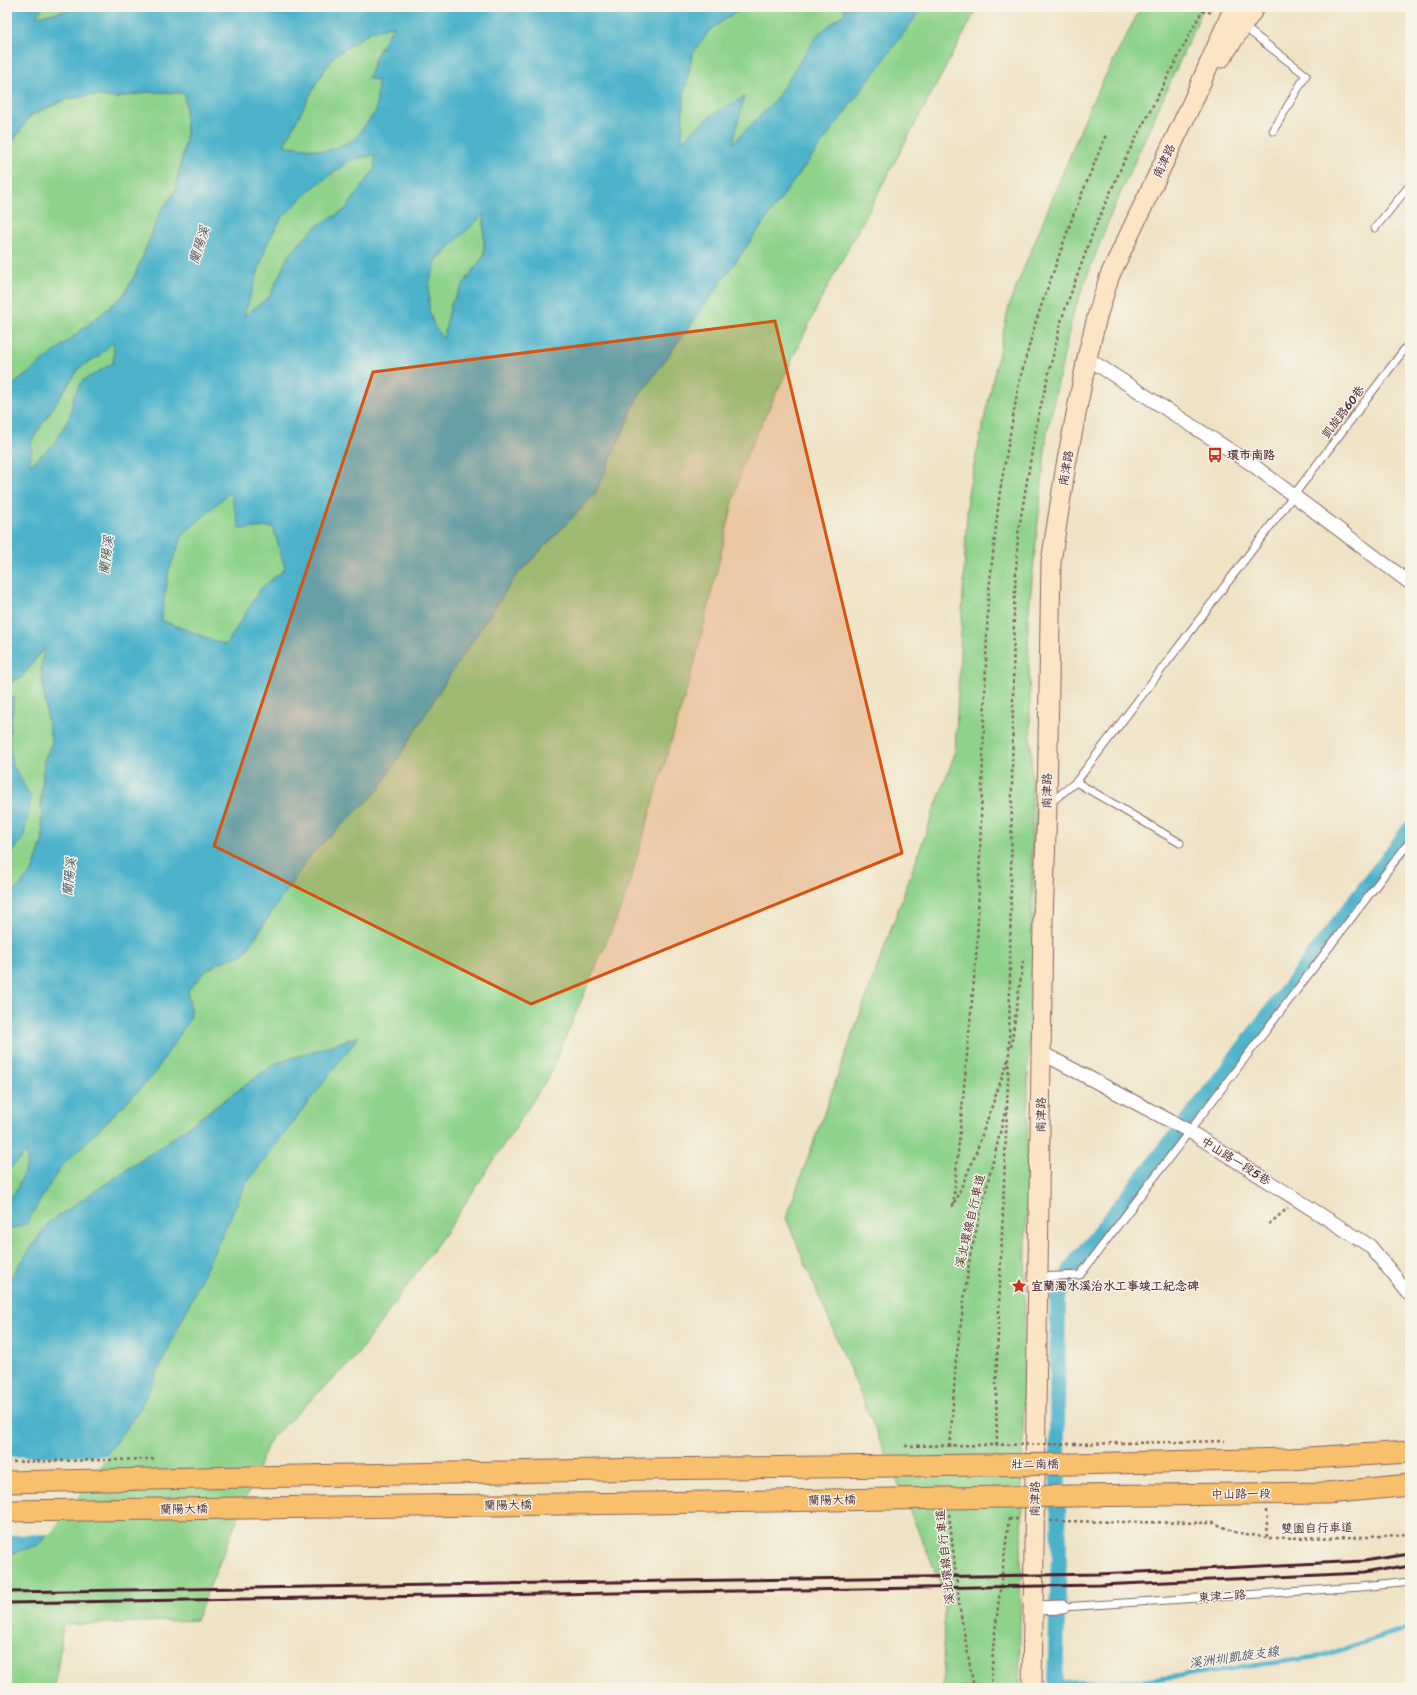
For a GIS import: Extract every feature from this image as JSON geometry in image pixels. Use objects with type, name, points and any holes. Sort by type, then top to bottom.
[{"type":"main road","name":"壯二南橋","points":[[997,1455],[1072,1464],[1290,1459],[1410,1452]]},
{"type":"main road","points":[[7,1482],[648,1469],[997,1455]]},
{"type":"main road","name":"中山路一段","points":[[1009,1506],[1072,1496],[1266,1494],[1327,1492],[1410,1485]]},
{"type":"main road","name":"蘭陽大橋","points":[[7,1511],[1009,1506]]},
{"type":"street","name":"南津路","points":[[1032,1688],[1041,1608],[1038,1277],[1043,922],[1047,805],[1051,562],[1066,465],[1087,358],[1097,317],[1110,275],[1192,103],[1234,7]]},
{"type":"street","points":[[1192,103],[1255,7]]},
{"type":"street","points":[[1087,358],[1253,465],[1410,583]]},
{"type":"street","name":"中山路一段5巷","points":[[1042,1053],[1186,1130],[1370,1246],[1410,1295]]},
{"type":"street","name":"東津二路","points":[[1041,1608],[1063,1606]]},
{"type":"lane","points":[[1242,26],[1306,75],[1273,131]]},
{"type":"lane","points":[[1375,228],[1410,185]]},
{"type":"lane","name":"凱旋路60巷","points":[[1047,805],[1076,782],[1410,342]]},
{"type":"lane","points":[[1076,782],[1180,844]]},
{"type":"lane","points":[[1038,1277],[1080,1275],[1186,1130],[1410,841]]},
{"type":"lane","name":"東津二路","points":[[1063,1606],[1361,1587],[1410,1582]]},
{"type":"path","points":[[1202,11],[1204,7]]},
{"type":"path","points":[[1027,955],[1023,962],[1009,1058],[974,1158],[954,1206],[977,947],[988,599],[1000,491],[1019,382],[1036,321],[1074,213],[1106,135]]},
{"type":"path","name":"溪北環線自行車道","points":[[950,1454],[956,1360],[970,1256],[1008,1101],[996,1385],[997,1455]]},
{"type":"path","points":[[1269,1224],[1298,1200]]},
{"type":"path","points":[[997,1455],[1073,1444]]},
{"type":"path","name":"雙園自行車道","points":[[1266,1494],[1268,1538],[1410,1534]]},
{"type":"path","points":[[991,1688],[993,1648],[1009,1519],[1009,1506]]},
{"type":"path","name":"溪北環線自行車道","points":[[949,1512],[960,1610],[974,1688]]},
{"type":"path","points":[[1009,1519],[1023,1520]]},
{"type":"path","points":[[1044,1520],[1214,1523],[1235,1532],[1268,1538]]},
{"type":"highlighted area","points":[[775,321],[902,853],[531,1004],[214,846],[373,372]]},
{"type":"green space","points":[[7,7],[81,7],[35,18]]},
{"type":"green space","points":[[641,7],[852,7],[817,35],[740,186],[580,269]]},
{"type":"green space","points":[[923,7],[978,7],[819,303],[742,465],[696,658],[624,901],[548,1078],[451,1225],[354,1359],[270,1439],[196,1620],[63,1625],[55,1688],[7,1688],[7,1172],[27,1151],[190,1017],[188,990],[206,971],[218,963],[243,955],[311,854],[378,791],[447,679],[515,577],[595,494],[637,399],[790,186]]},
{"type":"green space","points":[[1141,7],[1204,7],[1111,214],[1073,314],[1047,433],[1028,620],[1032,789],[1031,934],[1035,802],[1044,804],[1039,972],[1030,972],[1019,1688],[943,1688],[944,1592],[786,1218],[955,753],[968,493],[1010,302],[1091,104]]},
{"type":"green space","points":[[394,25],[537,165],[399,215],[203,348],[260,182],[318,80],[334,56],[370,32]]},
{"type":"green space","points":[[148,92],[186,93],[186,139],[175,191],[161,211],[135,275],[122,297],[113,341],[113,363],[7,564],[7,150],[31,115],[65,100],[92,95],[117,98]]},
{"type":"green space","points":[[484,213],[484,256],[451,304],[444,339],[365,377],[437,260]]},
{"type":"green space","points":[[231,456],[326,568],[122,784],[141,562]]},
{"type":"green space","points":[[45,647],[41,669],[52,743],[44,760],[41,800],[43,839],[33,870],[18,888],[7,895],[7,684],[21,678]]},
{"type":"water","name":"蘭陽溪","points":[[7,7],[43,7],[36,17],[81,7],[749,7],[731,15],[710,30],[693,53],[684,94],[682,141],[713,114],[744,97],[733,143],[774,101],[817,35],[845,13],[844,7],[923,7],[790,186],[637,399],[595,494],[515,577],[447,679],[378,791],[311,854],[243,955],[218,963],[201,976],[188,990],[191,1017],[152,1077],[60,1168],[26,1224],[7,1230],[7,1202],[18,1187],[26,1167],[27,1151],[7,1172],[7,895],[18,888],[33,870],[43,839],[41,800],[44,760],[52,743],[41,669],[44,648],[21,678],[7,684],[7,390],[122,297],[135,275],[161,211],[175,191],[186,139],[185,93],[148,92],[117,98],[92,95],[65,100],[31,115],[7,150]],"holes":[[[394,25],[376,56],[368,78],[378,81],[376,111],[354,140],[327,151],[284,145],[318,80],[334,56],[370,32]],[[375,155],[374,170],[345,210],[315,227],[288,256],[270,296],[244,316],[267,244],[281,219],[311,189],[351,160]],[[484,214],[484,256],[451,304],[443,339],[434,326],[429,310],[429,285],[437,259]],[[113,342],[113,363],[82,381],[74,396],[69,418],[53,445],[30,465],[32,440],[79,368],[99,356]],[[230,492],[240,529],[273,527],[285,569],[261,588],[226,645],[161,620],[169,570],[183,535]]]},
{"type":"water","points":[[14,697],[9,737],[12,764],[31,797],[24,836],[7,862],[7,700]]},
{"type":"water","points":[[359,1036],[246,1184],[140,1409],[39,1545],[7,1555],[7,1283],[48,1223],[160,1147],[274,1064]]},
{"type":"pier","points":[[108,1456],[50,1534],[7,1535],[7,1457]]},
{"type":"waterway","points":[[1055,1688],[1059,1556],[1057,1435],[1058,1297],[1072,1267],[1191,1117],[1410,829]]},
{"type":"waterway","name":"溪洲圳凱旋支線","points":[[1055,1683],[1143,1681],[1323,1656],[1410,1627]]},
{"type":"railway","points":[[7,1592],[1099,1574],[1364,1561],[1410,1554]]},
{"type":"railway","points":[[7,1603],[1100,1585],[1363,1573],[1410,1565]]},
{"type":"place","name":"環市南路","points":[[1215,455]]},
{"type":"place","name":"宜蘭濁水溪治水工事竣工紀念碑","points":[[1019,1286]]}]
